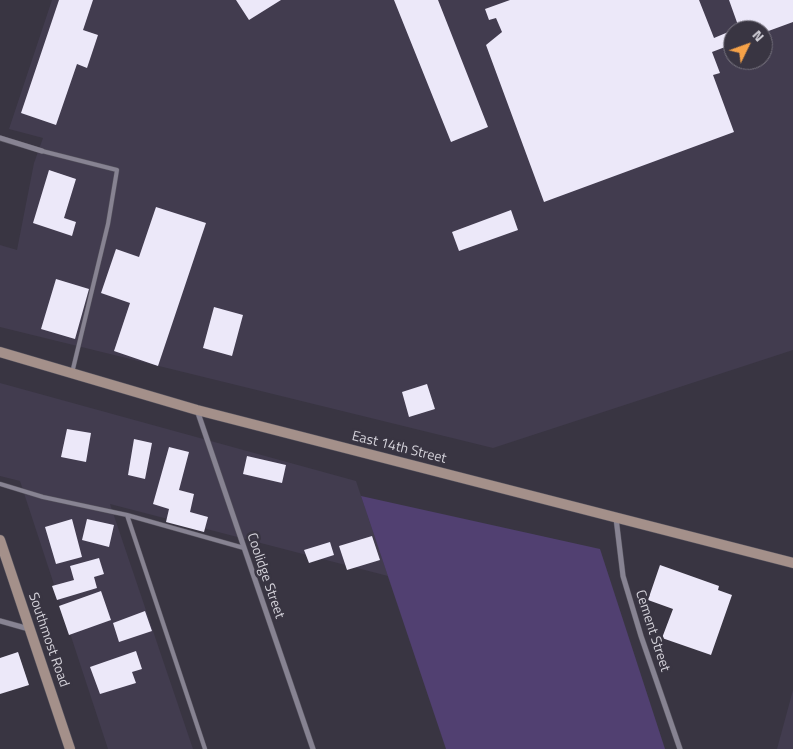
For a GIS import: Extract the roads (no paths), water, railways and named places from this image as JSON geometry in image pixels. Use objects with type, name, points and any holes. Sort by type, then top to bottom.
[{"type":"street","points":[[0,138],[42,151]]},
{"type":"street","name":"East 14th Street","points":[[0,352],[197,410],[793,563]]},
{"type":"street","name":"Coolidge Street","points":[[197,410],[313,749]]},
{"type":"street","name":"Cement Street","points":[[616,518],[623,576],[641,636],[680,749]]},
{"type":"street","name":"Southmost Road","points":[[0,540],[70,749]]},
{"type":"street","points":[[0,621],[29,629]]},
{"type":"lane","points":[[42,151],[117,170],[108,224],[72,373]]},
{"type":"lane","points":[[0,484],[43,497],[127,515],[244,548]]},
{"type":"lane","points":[[127,515],[205,749]]}]
